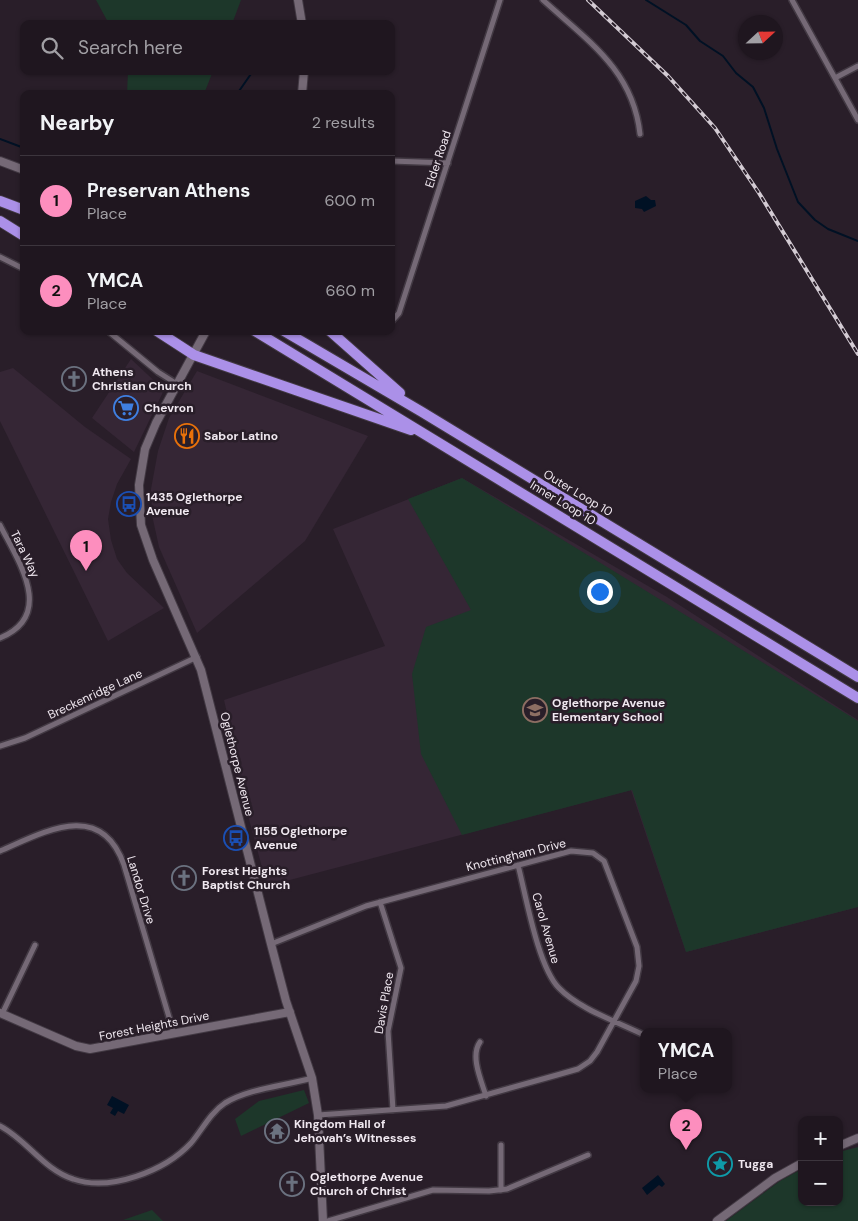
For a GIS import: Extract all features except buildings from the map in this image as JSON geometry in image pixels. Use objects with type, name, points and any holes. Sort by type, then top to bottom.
[{"type":"highway","points":[[0,201],[20,204]]},
{"type":"highway","points":[[0,201],[20,208]]},
{"type":"highway","points":[[0,220],[20,227]]},
{"type":"highway","points":[[0,220],[20,233]]},
{"type":"highway","points":[[163,335],[194,355],[429,436]]},
{"type":"highway","name":"Inner Loop 10","points":[[262,335],[858,698]]},
{"type":"highway","name":"Outer Loop 10","points":[[291,335],[422,412],[858,677]]},
{"type":"highway","points":[[335,335],[422,412]]},
{"type":"main road","points":[[298,0],[301,20]]},
{"type":"main road","points":[[302,90],[304,75]]},
{"type":"main road","points":[[0,161],[20,168]]},
{"type":"main road","name":"Oglethorpe Avenue","points":[[204,335],[156,423],[146,449],[140,474],[141,525],[148,548],[197,657],[270,944],[312,1078],[318,1115],[323,1221]]},
{"type":"main road","name":"Forest Heights Drive","points":[[1,1013],[83,1049],[102,1049],[290,1012]]},
{"type":"main road","points":[[843,1144],[858,1138]]},
{"type":"main road","points":[[717,1221],[775,1178],[798,1165]]},
{"type":"street","name":"Elder Road","points":[[395,318],[399,313],[500,0]]},
{"type":"street","points":[[544,0],[619,72],[630,91],[638,113],[640,134]]},
{"type":"street","points":[[792,0],[858,120]]},
{"type":"street","points":[[835,78],[858,66]]},
{"type":"street","points":[[395,161],[448,163]]},
{"type":"street","points":[[0,257],[20,267]]},
{"type":"street","points":[[113,335],[159,373],[176,384]]},
{"type":"street","name":"Tara Way","points":[[0,526],[25,575],[31,596],[21,623],[9,634],[0,638]]},
{"type":"street","name":"Breckenridge Lane","points":[[0,746],[25,738],[197,657]]},
{"type":"street","name":"Landor Drive","points":[[0,851],[51,829],[71,825],[91,828],[109,839],[124,865],[174,1034]]},
{"type":"street","name":"Knottingham Drive","points":[[270,944],[380,902],[577,850],[597,854],[604,861],[637,947],[639,959],[636,981],[594,1057],[585,1065],[486,1096],[446,1106],[318,1115]]},
{"type":"street","name":"Carol Avenue","points":[[518,865],[544,962],[553,981],[575,1000],[640,1033]]},
{"type":"street","name":"Davis Place","points":[[380,902],[401,968],[388,1031],[393,1110]]},
{"type":"street","points":[[1,1013],[34,945]]},
{"type":"street","points":[[480,1042],[476,1049],[476,1059],[486,1096]]},
{"type":"street","points":[[0,1126],[16,1136],[64,1176],[92,1184],[114,1183],[159,1166],[177,1155],[191,1142],[213,1113],[227,1102],[312,1078]]},
{"type":"street","points":[[501,1145],[501,1190]]},
{"type":"street","points":[[328,1221],[433,1190],[501,1190],[588,1155]]},
{"type":"shaded area","points":[[131,359],[164,390],[134,452],[92,418]]},
{"type":"shaded area","points":[[13,368],[85,427],[131,459],[117,484],[111,502],[108,519],[111,540],[117,559],[127,573],[164,608],[108,641],[0,421],[0,372]]},
{"type":"shaded area","points":[[197,371],[368,436],[305,541],[197,633],[159,547],[152,515],[151,489],[158,451],[169,418]]},
{"type":"shaded area","name":"Oglethorpe Avenue Elementary School","points":[[462,478],[667,597],[858,720],[858,907],[686,952],[631,790],[267,886],[236,771],[240,769],[224,700],[385,646],[333,529]]},
{"type":"green space","points":[[96,0],[241,0],[234,20],[107,20]]},
{"type":"green space","points":[[128,75],[211,75],[206,90],[127,90]]},
{"type":"green space","name":"Oglethorpe Avenue Elementary School","points":[[462,478],[858,721],[858,907],[686,952],[632,790],[462,835],[421,754],[412,674],[426,627],[471,610],[408,499]]},
{"type":"green space","points":[[304,1090],[309,1103],[241,1136],[235,1119],[259,1101]]},
{"type":"green space","points":[[858,1147],[858,1221],[726,1221],[780,1181],[798,1171],[798,1206],[843,1206],[843,1151]]},
{"type":"green space","points":[[152,1210],[163,1221],[123,1220]]},
{"type":"water","points":[[646,196],[651,200],[655,200],[656,206],[644,212],[642,209],[635,208],[635,201]]},
{"type":"water","points":[[112,1096],[129,1105],[124,1114],[118,1111],[115,1116],[110,1113],[113,1108],[107,1105]]},
{"type":"water","points":[[658,1175],[665,1184],[662,1187],[659,1185],[647,1195],[642,1188]]},
{"type":"waterway","points":[[646,0],[686,25],[700,41],[723,56],[736,73],[753,87],[764,108],[777,149],[798,202],[815,220],[828,229],[858,241]]},
{"type":"waterway","points":[[240,90],[250,75]]},
{"type":"waterway","points":[[0,139],[20,146]]},
{"type":"railway","points":[[588,0],[668,76],[715,128],[759,193],[858,354]]},
{"type":"place","name":"Athens Christian Church","points":[[74,379]]},
{"type":"place","name":"Chevron","points":[[126,408]]},
{"type":"place","name":"Sabor Latino","points":[[187,436]]},
{"type":"place","name":"1435 Oglethorpe Avenue","points":[[129,504]]},
{"type":"place","name":"Preservan Athens","points":[[86,571]]},
{"type":"place","name":"Oglethorpe Avenue Elementary School","points":[[535,710]]},
{"type":"place","name":"1155 Oglethorpe Avenue","points":[[236,838]]},
{"type":"place","name":"Forest Heights Baptist Church","points":[[184,878]]},
{"type":"place","name":"Kingdom Hall of Jehovah’s Witnesses","points":[[277,1131]]},
{"type":"place","name":"YMCA","points":[[686,1150]]},
{"type":"place","name":"Tugga","points":[[720,1164]]},
{"type":"place","name":"Oglethorpe Avenue Church of Christ","points":[[292,1184]]}]
